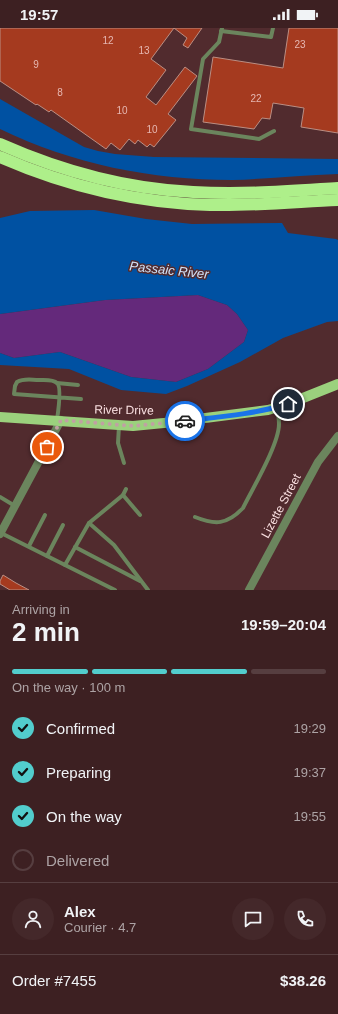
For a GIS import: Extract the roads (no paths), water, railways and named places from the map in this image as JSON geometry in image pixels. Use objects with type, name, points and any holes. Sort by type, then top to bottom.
[{"type":"highway","points":[[0,144],[55,166],[112,181],[289,208],[338,206]]},
{"type":"highway","points":[[0,157],[51,177],[109,193],[170,202],[233,199],[338,188]]},
{"type":"highway","points":[[233,199],[290,186],[338,182]]},
{"type":"highway","points":[[233,199],[338,200]]},
{"type":"main road","name":"River Drive","points":[[0,417],[133,426],[174,422],[245,414],[277,407],[338,384]]},
{"type":"street","points":[[0,534],[59,420]]},
{"type":"street","name":"Lizette Street","points":[[249,590],[318,462],[338,436]]},
{"type":"lane","points":[[273,28],[271,37],[222,30],[219,42],[203,59],[191,129],[259,139],[274,131]]},
{"type":"lane","points":[[78,385],[57,383],[52,381],[22,379],[17,382],[14,394],[81,399]]},
{"type":"lane","points":[[57,383],[60,387],[59,420]]},
{"type":"lane","points":[[195,517],[207,522],[219,523],[237,514],[243,508],[275,441],[279,424],[277,407]]},
{"type":"lane","points":[[119,425],[118,443],[124,463]]},
{"type":"lane","points":[[65,565],[89,523],[123,495],[126,490]]},
{"type":"lane","points":[[123,495],[140,516]]},
{"type":"lane","points":[[0,497],[15,506]]},
{"type":"lane","points":[[29,546],[45,515]]},
{"type":"lane","points":[[89,523],[114,545],[148,590]]},
{"type":"lane","points":[[47,556],[63,525]]},
{"type":"lane","points":[[0,534],[29,546],[115,590]]},
{"type":"lane","points":[[75,547],[142,582]]},
{"type":"water","points":[[0,99],[84,147],[98,151],[154,157],[338,159],[338,174],[232,180],[172,177],[113,168],[55,152],[0,129]]},
{"type":"water","name":"Passaic River","points":[[94,210],[146,219],[192,224],[282,223],[288,233],[336,239],[338,240],[338,321],[327,322],[283,338],[240,362],[166,394],[121,390],[69,369],[0,365],[0,353],[14,358],[60,352],[131,377],[176,382],[208,369],[244,342],[248,330],[237,314],[227,305],[198,295],[105,300],[0,314],[0,218],[30,211]]}]
